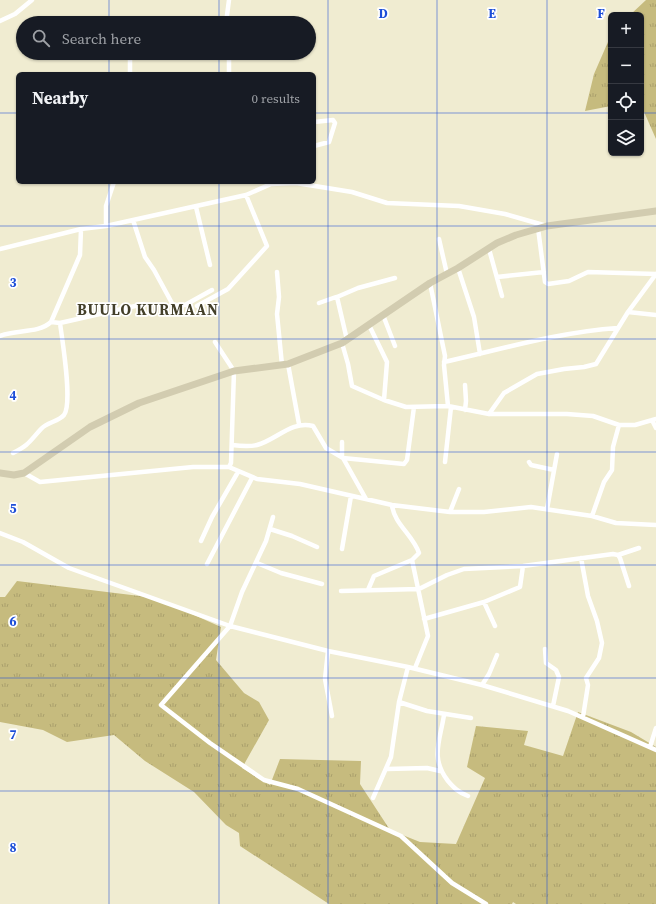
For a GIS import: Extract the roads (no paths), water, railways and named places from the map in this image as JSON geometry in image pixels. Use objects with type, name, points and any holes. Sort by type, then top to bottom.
[{"type":"main road","points":[[0,473],[14,475],[24,473],[107,417],[139,403],[234,371],[285,365],[344,341],[430,283],[516,235],[547,226],[656,210]]},
{"type":"street","points":[[0,21],[15,14],[32,0]]},
{"type":"street","points":[[227,16],[229,0]]},
{"type":"street","points":[[130,60],[130,72]]},
{"type":"street","points":[[229,60],[229,72]]},
{"type":"street","points":[[316,122],[333,120],[335,123],[328,142],[316,145]]},
{"type":"street","points":[[106,226],[106,206],[113,184]]},
{"type":"street","points":[[0,249],[81,229],[106,226],[196,207],[246,195],[271,184]]},
{"type":"street","points":[[307,184],[352,192],[387,203],[459,206],[505,214],[547,226]]},
{"type":"street","points":[[197,306],[228,289],[267,246],[246,195]]},
{"type":"street","points":[[196,207],[210,265]]},
{"type":"street","points":[[133,220],[145,257],[154,270],[173,305],[185,305],[212,290]]},
{"type":"street","points":[[489,414],[504,393],[537,374],[564,368],[592,366],[596,364],[628,312],[656,274],[588,272],[569,281],[550,284],[546,282],[538,228]]},
{"type":"street","points":[[0,336],[6,333],[41,328],[51,322],[80,255],[81,229]]},
{"type":"street","points":[[439,239],[447,274]]},
{"type":"street","points":[[489,249],[502,296]]},
{"type":"street","points":[[458,268],[474,317],[480,354]]},
{"type":"street","points":[[277,272],[277,314],[285,365],[299,424]]},
{"type":"street","points":[[497,277],[544,272]]},
{"type":"street","points":[[319,303],[354,290],[395,278]]},
{"type":"street","points":[[430,283],[445,356],[444,362],[449,407],[445,462]]},
{"type":"street","points":[[336,297],[352,386],[384,400],[406,407],[449,407],[489,414],[567,414],[593,416],[619,425],[635,425],[654,420],[656,428]]},
{"type":"street","points":[[51,322],[60,323],[144,304]]},
{"type":"street","points":[[628,312],[656,315]]},
{"type":"street","points":[[383,315],[395,346]]},
{"type":"street","points":[[13,453],[31,443],[41,429],[50,422],[64,415],[67,409],[67,384],[60,323]]},
{"type":"street","points":[[369,325],[387,362],[384,400]]},
{"type":"street","points":[[444,362],[527,344],[554,336],[618,328]]},
{"type":"street","points":[[215,342],[234,371],[232,445],[231,463],[229,467]]},
{"type":"street","points":[[465,385],[465,410]]},
{"type":"street","points":[[232,445],[258,445],[299,424],[312,426],[316,429],[326,448],[342,458],[404,464],[407,460],[414,407]]},
{"type":"street","points":[[592,516],[604,482],[612,470],[613,447],[619,425]]},
{"type":"street","points":[[342,442],[342,458],[366,499]]},
{"type":"street","points":[[547,509],[557,454]]},
{"type":"street","points":[[529,462],[531,465],[554,470]]},
{"type":"street","points":[[24,473],[40,482],[193,467],[229,467],[252,478],[300,484],[392,505],[450,512],[484,512],[531,506],[592,516],[616,522],[656,525]]},
{"type":"street","points":[[201,541],[212,517],[238,472]]},
{"type":"street","points":[[207,564],[252,478]]},
{"type":"street","points":[[450,512],[459,489]]},
{"type":"street","points":[[342,549],[351,496]]},
{"type":"street","points":[[368,590],[374,576],[418,556],[418,551],[411,536],[393,514],[392,505]]},
{"type":"street","points":[[273,517],[257,563],[242,592],[230,626],[161,705],[210,743],[264,780],[298,789],[400,836],[452,883],[486,904]]},
{"type":"street","points":[[270,529],[317,547]]},
{"type":"street","points":[[0,533],[23,542],[69,568],[230,626],[328,651],[414,668],[553,706],[583,717],[656,750]]},
{"type":"street","points":[[341,591],[419,589],[447,575],[464,570],[522,566],[618,554],[639,548]]},
{"type":"street","points":[[618,554],[629,586]]},
{"type":"street","points":[[581,558],[588,596],[597,620],[602,643],[599,658],[586,678],[588,685],[583,717]]},
{"type":"street","points":[[412,560],[428,636],[414,668]]},
{"type":"street","points":[[257,563],[322,584]]},
{"type":"street","points":[[424,619],[484,602],[520,587],[522,566]]},
{"type":"street","points":[[484,602],[495,626]]},
{"type":"street","points":[[545,649],[546,663],[556,670],[559,676],[553,706]]},
{"type":"street","points":[[328,651],[325,679],[332,716]]},
{"type":"street","points":[[482,686],[490,674],[497,656]]},
{"type":"street","points":[[374,798],[391,757],[399,702],[408,667]]},
{"type":"street","points":[[399,702],[444,715],[471,718]]},
{"type":"street","points":[[444,715],[437,754],[440,771],[456,791],[468,796]]},
{"type":"street","points":[[650,747],[656,728]]},
{"type":"street","points":[[386,769],[421,768],[440,771]]},
{"type":"district","name":"BUULO KURMAAN","points":[[148,310]]}]
